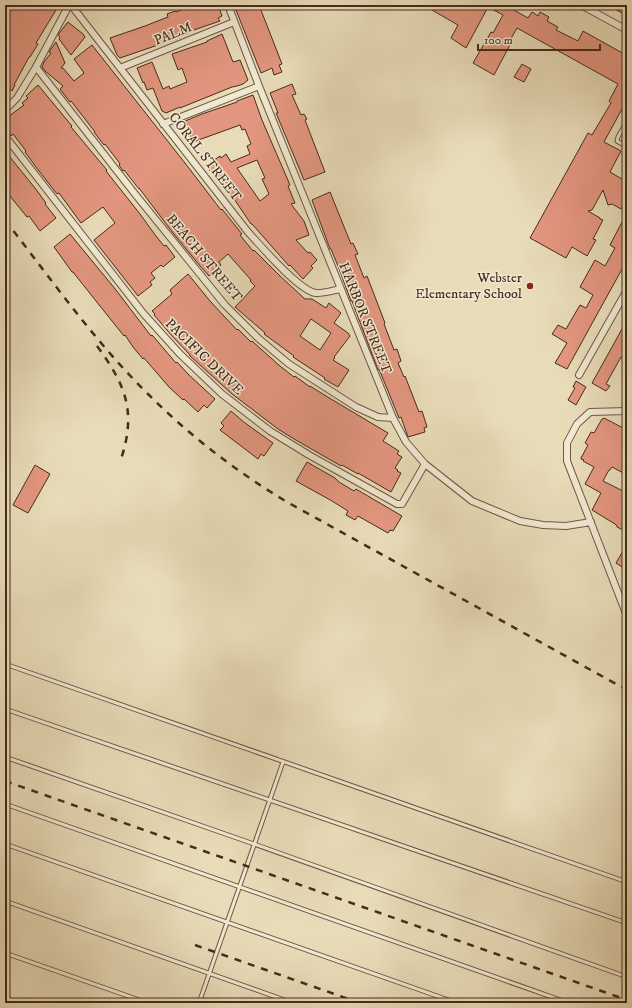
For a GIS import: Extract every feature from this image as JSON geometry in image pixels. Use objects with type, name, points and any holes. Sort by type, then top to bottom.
[{"type":"street","points":[[5,110],[17,98],[70,5]]},
{"type":"street","name":"CORAL STREET","points":[[70,5],[248,232],[278,265],[305,288],[316,293],[341,289]]},
{"type":"street","name":"HARBOR STREET","points":[[228,5],[259,86],[393,418],[406,442],[424,464],[472,501],[520,521],[543,525],[566,526],[591,522]]},
{"type":"street","points":[[581,5],[627,30]]},
{"type":"street","name":"PALM","points":[[120,68],[234,22]]},
{"type":"street","name":"BEACH STREET","points":[[36,67],[135,194],[225,305],[258,338],[289,364],[356,407],[378,417],[393,418]]},
{"type":"street","points":[[164,124],[259,86]]},
{"type":"street","name":"PACIFIC DRIVE","points":[[5,136],[143,313],[180,354],[222,394],[270,431],[309,455],[397,504],[402,504],[424,464]]},
{"type":"street","points":[[579,375],[627,290]]},
{"type":"street","points":[[627,411],[590,412],[577,424],[567,443],[567,461],[627,616]]},
{"type":"lane","points":[[627,121],[617,141],[627,147]]},
{"type":"lane","points":[[5,664],[627,882]]},
{"type":"lane","points":[[5,709],[627,923]]},
{"type":"lane","points":[[5,757],[627,977]]},
{"type":"lane","points":[[199,1003],[283,762]]},
{"type":"lane","points":[[5,804],[569,1003]]},
{"type":"lane","points":[[5,844],[457,1003]]},
{"type":"lane","points":[[5,901],[293,1003]]},
{"type":"lane","points":[[5,953],[148,1003]]},
{"type":"lane","points":[[5,999],[15,1003]]},
{"type":"building","points":[[5,5],[26,5],[31,8],[33,5],[59,5],[36,43],[38,44],[29,57],[12,91],[10,89],[5,97]]},
{"type":"building","points":[[194,5],[218,5],[222,16],[218,18],[220,21],[120,58],[117,55],[110,38],[168,17],[167,14]]},
{"type":"building","points":[[234,5],[259,5],[282,64],[279,65],[282,72],[274,75],[272,68],[261,73]]},
{"type":"building","points":[[435,5],[505,5],[528,18],[532,12],[538,16],[540,12],[549,17],[547,21],[558,27],[556,30],[578,41],[583,31],[626,55],[623,61],[627,63],[627,105],[624,110],[622,109],[604,142],[621,151],[610,172],[627,182],[627,198],[621,209],[612,204],[608,205],[603,190],[592,210],[588,211],[603,220],[593,239],[596,240],[587,256],[572,247],[566,258],[530,238],[588,133],[592,135],[611,103],[609,101],[618,84],[517,28],[509,42],[511,43],[494,75],[473,63],[503,15],[488,7],[466,48],[451,38],[458,25],[432,10]]},
{"type":"building","points":[[608,5],[623,5],[627,7],[627,16]]},
{"type":"building","points":[[68,22],[85,37],[71,55],[59,39],[60,37],[58,35]]},
{"type":"building","points":[[222,34],[233,62],[240,60],[248,80],[243,84],[180,108],[166,113],[162,111],[153,88],[147,90],[137,68],[152,62],[163,89],[169,86],[170,89],[187,82],[182,68],[178,70],[172,54],[207,42]]},
{"type":"building","points":[[56,42],[65,63],[61,68],[63,68],[74,81],[84,73],[74,59],[92,45],[221,210],[222,209],[242,234],[240,235],[253,251],[254,250],[305,299],[312,299],[326,308],[329,303],[341,313],[334,323],[350,336],[333,360],[349,370],[338,387],[293,357],[294,356],[264,334],[265,333],[235,307],[255,286],[228,254],[219,262],[221,265],[209,276],[173,233],[139,188],[124,170],[123,171],[118,161],[105,144],[104,145],[71,101],[70,102],[60,89],[63,86],[42,67],[51,53],[49,52]],"holes":[[[311,319],[331,333],[320,350],[300,336]]]},
{"type":"building","points":[[522,64],[531,69],[524,82],[514,77]]},
{"type":"building","points":[[292,84],[296,94],[292,95],[301,115],[304,114],[307,119],[305,120],[325,172],[304,180],[276,113],[278,113],[270,93]]},
{"type":"building","points":[[38,85],[107,170],[106,171],[156,236],[164,246],[166,245],[175,257],[163,267],[161,265],[151,273],[155,278],[150,282],[152,285],[138,296],[94,240],[115,223],[103,207],[81,223],[59,193],[57,194],[36,167],[13,134],[11,136],[5,128],[5,119],[24,105],[22,103],[28,98],[26,96]]},
{"type":"building","points":[[253,95],[290,185],[288,186],[295,203],[291,204],[304,221],[309,235],[296,240],[317,260],[311,266],[313,268],[303,279],[290,265],[289,266],[251,224],[230,193],[228,194],[207,167],[207,165],[220,156],[221,158],[226,154],[231,162],[250,154],[247,146],[251,144],[245,129],[242,130],[240,125],[193,142],[185,121]],"holes":[[[257,160],[265,178],[262,179],[269,194],[260,201],[237,168]]]},
{"type":"building","points":[[5,151],[35,188],[56,218],[40,231],[29,216],[27,217],[5,190]]},
{"type":"building","points":[[330,192],[351,244],[353,243],[358,254],[355,255],[364,278],[367,276],[394,350],[397,349],[401,361],[398,363],[404,377],[405,376],[419,412],[422,411],[427,427],[424,428],[425,432],[408,437],[401,417],[399,418],[379,369],[378,370],[352,301],[330,249],[312,200]]},
{"type":"building","points":[[622,222],[627,225],[627,260],[567,369],[555,363],[567,343],[552,334],[558,325],[566,329],[580,305],[586,308],[593,295],[580,287],[595,260],[605,266],[615,248],[610,245]]},
{"type":"building","points":[[70,234],[151,336],[152,335],[176,363],[177,362],[215,399],[207,408],[204,405],[198,412],[169,387],[144,358],[143,359],[125,335],[124,336],[72,272],[54,247]]},
{"type":"building","points":[[188,274],[210,301],[237,330],[238,329],[280,366],[310,387],[388,433],[383,441],[399,451],[397,454],[402,457],[395,468],[401,473],[391,492],[358,473],[342,465],[341,466],[278,429],[232,394],[190,356],[152,311],[172,294],[170,290]]},
{"type":"building","points":[[627,320],[627,354],[624,359],[621,357],[606,384],[610,386],[606,391],[592,383]]},
{"type":"building","points":[[576,381],[586,387],[576,405],[568,400],[575,388],[573,387]]},
{"type":"building","points":[[231,411],[273,443],[264,456],[261,454],[258,459],[220,430],[224,426],[221,423]]},
{"type":"building","points":[[604,418],[627,430],[627,475],[612,467],[603,481],[627,493],[627,532],[592,510],[601,493],[585,484],[594,467],[581,459],[588,445],[585,443],[591,432],[594,433]]},
{"type":"building","points":[[307,462],[354,491],[356,489],[402,516],[393,531],[390,530],[388,533],[358,516],[355,520],[346,515],[348,511],[296,481]]},
{"type":"building","points":[[35,465],[50,474],[28,513],[13,505]]},
{"type":"building","points":[[627,544],[627,570],[616,563]]},
{"type":"railway","points":[[5,220],[74,310],[129,375],[181,425],[232,466],[287,502],[627,690]]},
{"type":"railway","points":[[97,346],[115,373],[126,399],[128,426],[126,442],[121,459]]},
{"type":"railway","points":[[5,781],[627,1000]]},
{"type":"railway","points":[[195,945],[360,1003]]},
{"type":"place","name":"Webster Elementary School","points":[[530,286]]}]
